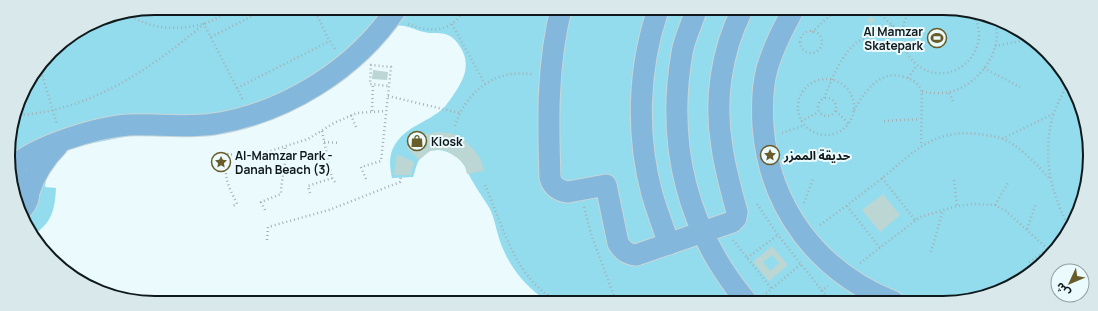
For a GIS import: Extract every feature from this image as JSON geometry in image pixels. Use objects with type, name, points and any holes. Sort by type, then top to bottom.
[{"type":"lane","points":[[15,166],[28,156],[44,148],[112,127],[129,125],[190,126],[213,124],[251,116],[300,95],[324,80],[348,62],[379,31],[392,15]]},
{"type":"lane","points":[[560,15],[553,43],[550,74],[549,134],[550,178],[552,184],[562,191],[580,190],[606,185],[618,243],[622,250],[628,254],[636,255],[720,225]]},
{"type":"lane","points":[[657,15],[644,69],[642,120],[644,150],[652,193],[669,244]]},
{"type":"lane","points":[[694,15],[682,52],[676,97],[677,142],[686,186],[720,225]]},
{"type":"lane","points":[[740,15],[730,39],[723,63],[719,90],[721,146],[720,267],[751,296]]},
{"type":"lane","points":[[790,15],[772,52],[764,89],[764,139],[770,168],[778,192],[786,208],[811,244],[831,265],[881,296]]},
{"type":"lane","points":[[29,192],[33,178],[41,164],[61,142]]},
{"type":"lane","points":[[17,176],[22,178],[27,184],[29,199],[25,207]]},
{"type":"path","points":[[21,115],[53,110],[78,103],[125,81],[168,54],[204,24],[221,15]]},
{"type":"path","points":[[211,37],[254,15]]},
{"type":"path","points":[[317,15],[330,41],[348,62]]},
{"type":"path","points":[[393,15],[398,25],[402,20],[417,28],[435,30],[452,24],[460,15]]},
{"type":"path","points":[[812,32],[821,37],[822,42],[818,51],[808,53],[801,45],[803,35],[807,32],[812,32],[831,15]]},
{"type":"path","points":[[881,15],[902,34]]},
{"type":"path","points":[[908,15],[904,23],[902,34],[904,45],[909,56],[917,65],[927,71],[938,73],[950,72],[961,68],[976,51],[979,40],[979,28],[976,19]]},
{"type":"path","points":[[133,17],[139,21],[160,27],[172,28],[204,24]]},
{"type":"path","points":[[204,24],[251,116]]},
{"type":"path","points":[[452,24],[485,84]]},
{"type":"path","points":[[836,111],[830,116],[822,115],[819,112],[818,104],[824,98],[848,50],[855,43],[866,37],[875,36],[884,32],[892,25]]},
{"type":"path","points":[[922,92],[936,94],[949,93],[964,87],[971,82],[984,68],[995,46],[997,32],[996,26]]},
{"type":"path","points":[[237,88],[330,41]]},
{"type":"path","points":[[995,46],[1023,41]]},
{"type":"path","points":[[366,180],[362,167],[381,161],[391,68],[371,65],[370,84],[388,86]]},
{"type":"path","points":[[908,78],[917,65]]},
{"type":"path","points":[[984,68],[1020,87]]},
{"type":"path","points":[[42,73],[61,142]]},
{"type":"path","points":[[455,126],[467,100],[485,84],[499,77],[512,74],[550,74]]},
{"type":"path","points":[[854,110],[854,100],[849,90],[842,84],[832,80],[818,80],[806,87],[801,94],[798,103],[798,112],[801,120],[813,132],[822,135],[832,135],[842,131],[849,124],[854,110],[865,92],[880,79],[887,76],[898,75],[908,78],[915,82],[922,92],[920,119],[921,146]]},
{"type":"path","points":[[372,111],[373,84]]},
{"type":"path","points":[[1065,87],[1053,114],[1048,162],[1050,179],[1059,208],[1066,222]]},
{"type":"path","points":[[949,93],[954,103]]},
{"type":"path","points":[[388,96],[460,113]]},
{"type":"path","points":[[824,98],[834,101],[836,104],[836,111],[849,124]]},
{"type":"path","points":[[219,154],[256,154],[285,147],[308,139],[334,123],[351,115],[362,112],[386,111]]},
{"type":"path","points":[[801,120],[819,112]]},
{"type":"path","points":[[1002,139],[1053,114]]},
{"type":"path","points":[[351,115],[356,127]]},
{"type":"path","points":[[884,121],[920,119]]},
{"type":"path","points":[[322,130],[332,178],[335,182]]},
{"type":"path","points":[[759,296],[772,289],[811,244],[847,206],[907,156],[933,139],[959,133],[985,135],[1002,139],[1034,162],[1050,179]]},
{"type":"path","points":[[324,142],[340,143]]},
{"type":"path","points":[[265,210],[261,202],[281,194],[281,183],[286,160],[285,147]]},
{"type":"path","points":[[228,153],[225,172],[226,180],[237,204],[230,207]]},
{"type":"path","points":[[267,240],[268,228],[354,201],[400,182],[401,175]]},
{"type":"path","points":[[310,193],[308,186],[332,178]]},
{"type":"path","points":[[882,178],[915,220]]},
{"type":"path","points":[[954,180],[957,206]]},
{"type":"path","points":[[995,205],[1009,181]]},
{"type":"path","points":[[485,185],[512,248],[525,273],[532,282],[551,296]]},
{"type":"path","points":[[580,190],[590,234],[614,296]]},
{"type":"path","points":[[772,289],[720,225],[778,192]]},
{"type":"path","points":[[822,291],[915,220],[920,217],[957,206],[983,204],[995,205],[1006,211],[1048,249]]},
{"type":"path","points":[[1027,229],[1036,204]]},
{"type":"path","points":[[847,206],[880,248]]},
{"type":"path","points":[[931,252],[943,210]]},
{"type":"path","points":[[747,258],[778,235]]},
{"type":"path","points":[[1029,262],[1046,250]]},
{"type":"shaded area","name":"حديقة الممزر","points":[[146,15],[961,16],[988,22],[1005,29],[1028,44],[1042,56],[1054,70],[1069,93],[1076,110],[1083,146],[1082,174],[1076,201],[1069,218],[1059,234],[1042,255],[1028,267],[1005,282],[988,289],[952,296],[540,296],[528,285],[512,266],[502,246],[491,211],[459,159],[450,153],[433,150],[423,155],[419,160],[413,177],[392,178],[390,159],[396,143],[406,133],[443,108],[461,83],[466,69],[466,62],[461,48],[450,36],[442,33],[427,33],[406,26],[395,26],[350,72],[307,103],[260,123],[133,135],[79,146],[65,151],[47,172],[45,187],[56,188],[55,203],[51,215],[44,226],[37,231],[29,218],[22,201],[15,165],[16,137],[22,110],[29,93],[44,70],[56,56],[77,39],[93,29],[110,22]]},
{"type":"building","points":[[871,16],[875,21],[871,24],[867,20]]},
{"type":"building","points":[[373,70],[388,72],[387,80],[372,79]]},
{"type":"building","points":[[437,132],[451,133],[463,139],[480,158],[484,171],[467,174],[465,166],[459,159],[445,150],[430,151],[419,160],[406,147],[412,142],[420,151],[427,147],[422,135]]},
{"type":"building","points":[[397,154],[414,162],[411,175],[394,175]]},
{"type":"building","points":[[883,194],[900,215],[880,232],[862,210]]},
{"type":"building","points":[[772,246],[788,265],[769,281],[753,262]],"holes":[[[772,255],[779,263],[770,271],[763,262]]]},
{"type":"place","name":"Al Mamzar Skatepark","points":[[937,38]]},
{"type":"place","name":"Kiosk","points":[[417,141]]},
{"type":"place","name":"حديقة الممزر","points":[[770,155]]},
{"type":"place","name":"Al-Mamzar Park - Danah Beach (3)","points":[[221,162]]}]
